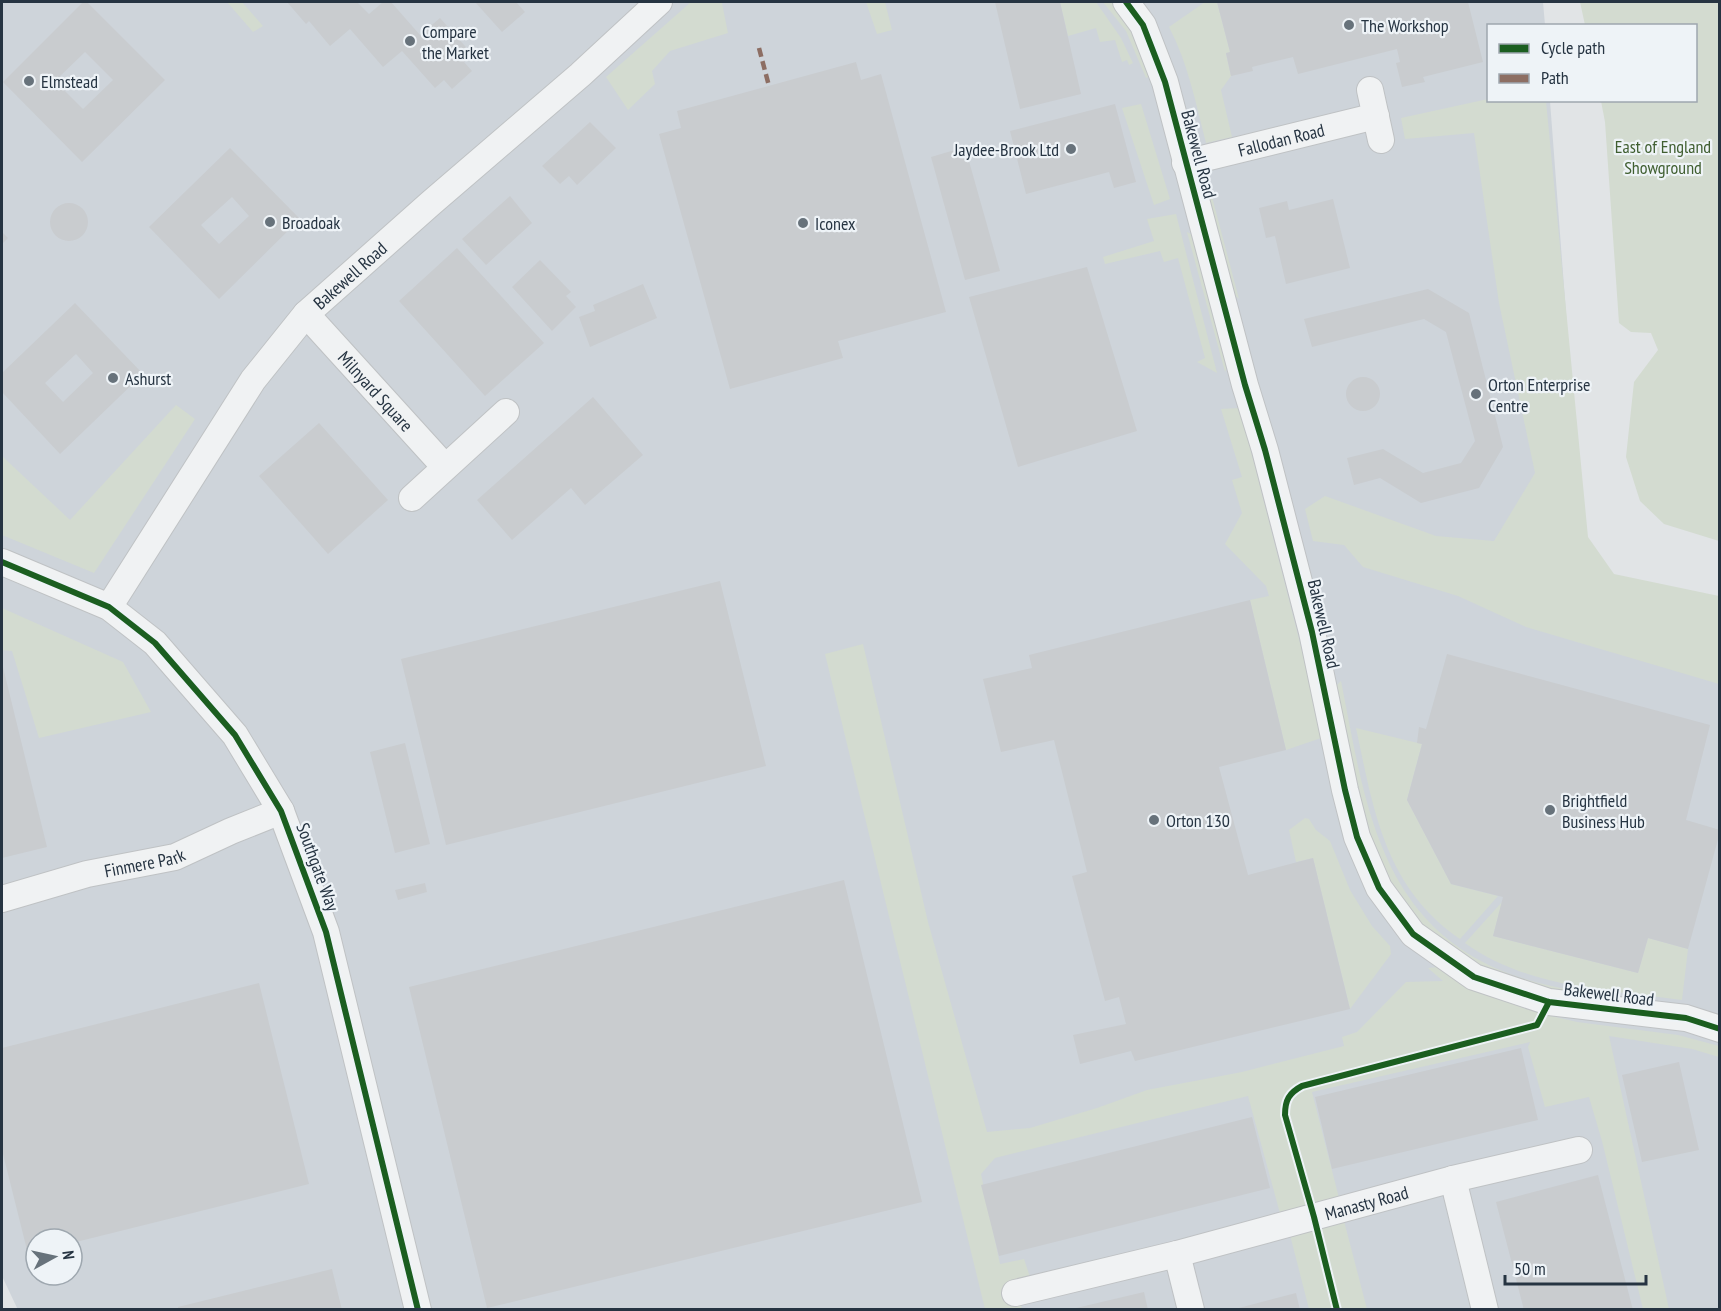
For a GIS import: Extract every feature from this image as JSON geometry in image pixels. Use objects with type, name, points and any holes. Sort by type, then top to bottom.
[{"type":"street","name":"Bakewell Road","points":[[110,607],[254,380],[306,314],[430,203],[580,75],[658,2]]},
{"type":"street","name":"Bakewell Road","points":[[1126,2],[1143,25],[1165,82],[1309,621],[1357,837],[1379,888],[1413,934],[1474,977],[1549,1002],[1686,1018],[1719,1029]]},
{"type":"street","name":"Fallodan Road","points":[[1185,163],[1378,128],[1370,90]]},
{"type":"street","name":"Milnyard Square","points":[[306,314],[445,467]]},
{"type":"street","points":[[412,498],[506,411]]},
{"type":"street","name":"Southgate Way","points":[[2,562],[110,607],[155,644],[235,735],[281,811],[326,932],[418,1310]]},
{"type":"street","name":"Finmere Park","points":[[2,899],[87,874],[176,857],[281,811]]},
{"type":"street","name":"Manasty Road","points":[[1015,1293],[1177,1254],[1453,1179],[1579,1150]]},
{"type":"street","points":[[1453,1179],[1485,1310]]},
{"type":"street","points":[[1177,1254],[1191,1310]]},
{"type":"shaded area","points":[[2,2],[1543,2],[1545,24],[1487,24],[1487,102],[1550,102],[1582,525],[1581,573],[1719,597],[1719,1309],[18,1310],[2,1276]]},
{"type":"green space","points":[[227,2],[242,2],[263,26],[253,32]]},
{"type":"green space","points":[[691,2],[727,2],[722,3],[728,33],[670,51],[652,71],[655,84],[628,110],[606,77]]},
{"type":"green space","points":[[866,2],[885,2],[892,30],[877,34]]},
{"type":"green space","points":[[1060,2],[1096,2],[1121,38],[1133,63],[1129,65],[1127,60],[1122,62],[1115,40],[1100,42],[1096,28],[1068,36]]},
{"type":"green space","points":[[1103,2],[1116,2],[1136,30],[1151,76],[1146,78],[1126,31]]},
{"type":"green space","points":[[1205,2],[1217,2],[1230,52],[1226,54],[1231,76],[1221,90],[1232,137],[1206,143],[1186,69],[1169,27]]},
{"type":"green space","name":"East of England Showground","points":[[1580,2],[1719,2],[1719,541],[1664,524],[1640,501],[1626,457],[1634,382],[1658,350],[1651,333],[1631,332],[1619,323],[1605,122],[1601,102],[1697,102],[1697,24],[1585,24]]},
{"type":"green space","points":[[1487,99],[1487,102],[1546,102],[1588,537],[1614,574],[1719,596],[1719,684],[1526,627],[1458,596],[1363,567],[1344,545],[1313,541],[1305,509],[1325,496],[1436,536],[1494,541],[1535,473],[1499,303],[1474,133],[1405,139],[1401,118]]},
{"type":"green space","points":[[1141,104],[1170,199],[1154,205],[1122,108]]},
{"type":"green space","points":[[1206,174],[1239,299],[1231,292],[1202,181]]},
{"type":"green space","points":[[1176,214],[1217,373],[1197,362],[1205,358],[1178,258],[1164,262],[1160,251],[1105,264],[1103,257],[1154,241],[1147,219]]},
{"type":"green space","points":[[1187,232],[1196,237],[1230,360],[1225,372]]},
{"type":"green space","points":[[176,405],[195,419],[94,573],[2,535],[2,456],[70,520]]},
{"type":"green space","points":[[1240,408],[1324,737],[1286,750],[1250,600],[1269,596],[1266,586],[1225,544],[1242,513],[1232,480],[1242,477],[1221,409]]},
{"type":"green space","points":[[2,608],[123,662],[151,712],[39,738],[12,651],[2,650]]},
{"type":"green space","points":[[863,644],[928,922],[987,1132],[1030,1128],[1147,1090],[1242,1072],[1344,1046],[1342,1037],[1357,1032],[1406,982],[1443,981],[1428,968],[1439,967],[1474,989],[1543,1014],[1577,1022],[1678,1035],[1719,1046],[1719,1057],[1692,1049],[1609,1036],[1669,1309],[1643,1309],[1589,1097],[1545,1107],[1528,1047],[1530,1042],[1312,1092],[1340,1202],[1281,1217],[1248,1096],[995,1158],[981,1174],[1000,1264],[1024,1259],[1031,1280],[1015,1284],[1022,1309],[985,1309],[825,654]]},
{"type":"green space","points":[[1341,681],[1358,767],[1383,849],[1402,886],[1426,919],[1459,947],[1500,970],[1547,985],[1629,999],[1607,1004],[1482,971],[1420,926],[1389,885],[1369,843],[1336,692],[1337,685]]},
{"type":"green space","points":[[1356,728],[1422,744],[1407,800],[1451,884],[1498,896],[1460,939],[1435,918],[1415,896],[1399,872],[1377,818]]},
{"type":"green space","points":[[1305,818],[1309,819],[1316,830],[1330,841],[1350,890],[1372,926],[1390,946],[1391,954],[1350,1009],[1313,858],[1296,862],[1289,830]]},
{"type":"green space","points":[[1502,902],[1493,936],[1638,973],[1648,938],[1688,949],[1682,1000],[1569,985],[1515,969],[1489,958],[1465,943]]},
{"type":"green space","points":[[1344,1221],[1367,1309],[1309,1309],[1290,1235]]},
{"type":"building","name":"Elmstead","points":[[83,2],[87,2],[165,80],[82,162],[3,82]],"holes":[[[85,52],[113,80],[83,109],[55,81]]]},
{"type":"building","name":"Compare the Market","points":[[287,2],[357,2],[369,14],[383,2],[391,2],[420,35],[440,18],[473,55],[464,62],[472,71],[452,89],[444,80],[435,88],[402,51],[383,67],[350,29],[330,46],[309,21],[306,24]]},
{"type":"building","points":[[475,2],[516,2],[525,12],[502,32]]},
{"type":"building","points":[[995,2],[1060,2],[1081,94],[1020,109]]},
{"type":"building","name":"The Workshop","points":[[1217,2],[1468,2],[1483,62],[1423,77],[1425,82],[1402,87],[1396,63],[1400,62],[1397,49],[1298,74],[1293,57],[1252,67],[1253,71],[1231,76],[1226,53],[1230,52]]},
{"type":"building","name":"Iconex","points":[[856,62],[861,80],[881,74],[946,312],[838,341],[843,358],[730,389],[659,134],[681,128],[677,111]]},
{"type":"building","name":"Jaydee-Brook Ltd","points":[[1115,104],[1136,182],[1114,188],[1109,172],[1026,194],[1010,131]]},
{"type":"building","points":[[590,122],[616,148],[577,185],[569,176],[560,184],[542,166]]},
{"type":"building","points":[[965,147],[1000,271],[965,280],[931,157]]},
{"type":"building","name":"Broadoak","points":[[230,148],[300,219],[219,299],[149,227]],"holes":[[[232,197],[249,216],[219,244],[201,225]]]},
{"type":"building","points":[[510,196],[532,223],[486,265],[462,239]]},
{"type":"building","points":[[1333,199],[1350,268],[1286,284],[1275,236],[1266,238],[1259,208],[1287,201],[1289,210]]},
{"type":"building","points":[[69,203],[82,209],[88,222],[82,235],[69,241],[56,235],[50,222],[56,209]]},
{"type":"building","points":[[2,232],[8,238],[2,244]]},
{"type":"building","points":[[457,248],[544,343],[485,396],[399,301]]},
{"type":"building","points":[[540,260],[571,292],[566,296],[576,307],[552,331],[512,287]]},
{"type":"building","points":[[1087,267],[1137,431],[1018,467],[969,297]]},
{"type":"building","points":[[643,284],[657,318],[590,347],[579,317],[595,311],[593,305]]},
{"type":"building","name":"Orton Enterprise Centre","points":[[1428,289],[1469,313],[1503,447],[1479,488],[1421,503],[1380,478],[1354,485],[1347,458],[1383,449],[1423,473],[1461,463],[1475,441],[1446,332],[1424,319],[1312,347],[1304,319]]},
{"type":"building","name":"Ashurst","points":[[75,303],[143,374],[60,454],[2,392],[2,373]],"holes":[[[76,354],[93,373],[63,402],[45,383]]]},
{"type":"building","points":[[1363,377],[1375,382],[1380,394],[1375,406],[1363,411],[1351,406],[1346,394],[1351,382]]},
{"type":"building","points":[[593,397],[643,455],[585,505],[571,488],[512,540],[477,500]]},
{"type":"building","points":[[319,423],[388,500],[328,554],[259,476]]},
{"type":"building","points":[[720,581],[766,766],[446,845],[401,659]]},
{"type":"building","name":"Orton 130","points":[[1250,600],[1286,750],[1219,767],[1248,875],[1313,858],[1350,1009],[1135,1061],[1131,1051],[1080,1064],[1073,1035],[1126,1024],[1119,997],[1105,1001],[1072,876],[1087,872],[1054,740],[1001,752],[983,679],[1032,668],[1029,655]]},
{"type":"building","name":"Brightfield Business Hub","points":[[1447,654],[1710,725],[1686,820],[1720,830],[1720,832],[1688,949],[1648,938],[1638,973],[1493,936],[1503,897],[1451,884],[1407,800],[1422,744],[1417,743],[1419,727],[1426,729]]},
{"type":"building","points":[[2,663],[47,847],[2,858]]},
{"type":"building","points":[[405,743],[430,844],[395,853],[370,752]]},
{"type":"building","points":[[844,880],[922,1202],[487,1308],[409,987]]},
{"type":"building","points":[[425,883],[427,892],[398,900],[395,890]]},
{"type":"building","points":[[259,983],[309,1184],[84,1240],[84,1227],[24,1227],[24,1238],[2,1150],[2,1048]]},
{"type":"building","points":[[1521,1048],[1538,1120],[1332,1169],[1315,1097]]},
{"type":"building","points":[[1679,1062],[1699,1150],[1642,1162],[1622,1075]]},
{"type":"building","points":[[1252,1117],[1270,1188],[999,1256],[981,1185]]},
{"type":"building","points":[[1598,1175],[1633,1310],[1524,1310],[1496,1202]]},
{"type":"building","points":[[332,1269],[342,1310],[178,1310],[178,1307]]},
{"type":"building","points":[[1144,1292],[1148,1310],[1072,1310],[1072,1309]]},
{"type":"building","points":[[1296,1293],[1300,1310],[1235,1310],[1235,1309]]},
{"type":"marked path","points":[[759,48],[769,86]]},
{"type":"cycle path","points":[[1126,2],[1143,25],[1165,82],[1312,632],[1357,837],[1379,888],[1413,934],[1474,977],[1549,1002],[1686,1018],[1720,1029]]},
{"type":"cycle path","points":[[2,562],[109,607],[155,643],[235,735],[281,811],[326,932],[418,1310]]},
{"type":"cycle path","points":[[1337,1310],[1285,1115],[1289,1098],[1302,1086],[1537,1025],[1549,1002]]},
{"type":"place","name":"The Workshop","points":[[1349,25]]},
{"type":"place","name":"Compare the Market","points":[[410,41]]},
{"type":"place","name":"Elmstead","points":[[29,81]]},
{"type":"place","name":"Jaydee-Brook Ltd","points":[[1071,149]]},
{"type":"place","name":"Broadoak","points":[[270,222]]},
{"type":"place","name":"Iconex","points":[[803,223]]},
{"type":"place","name":"Ashurst","points":[[113,378]]},
{"type":"place","name":"Orton Enterprise Centre","points":[[1476,394]]},
{"type":"place","name":"Brightfield Business Hub","points":[[1550,810]]},
{"type":"place","name":"Orton 130","points":[[1154,820]]}]
